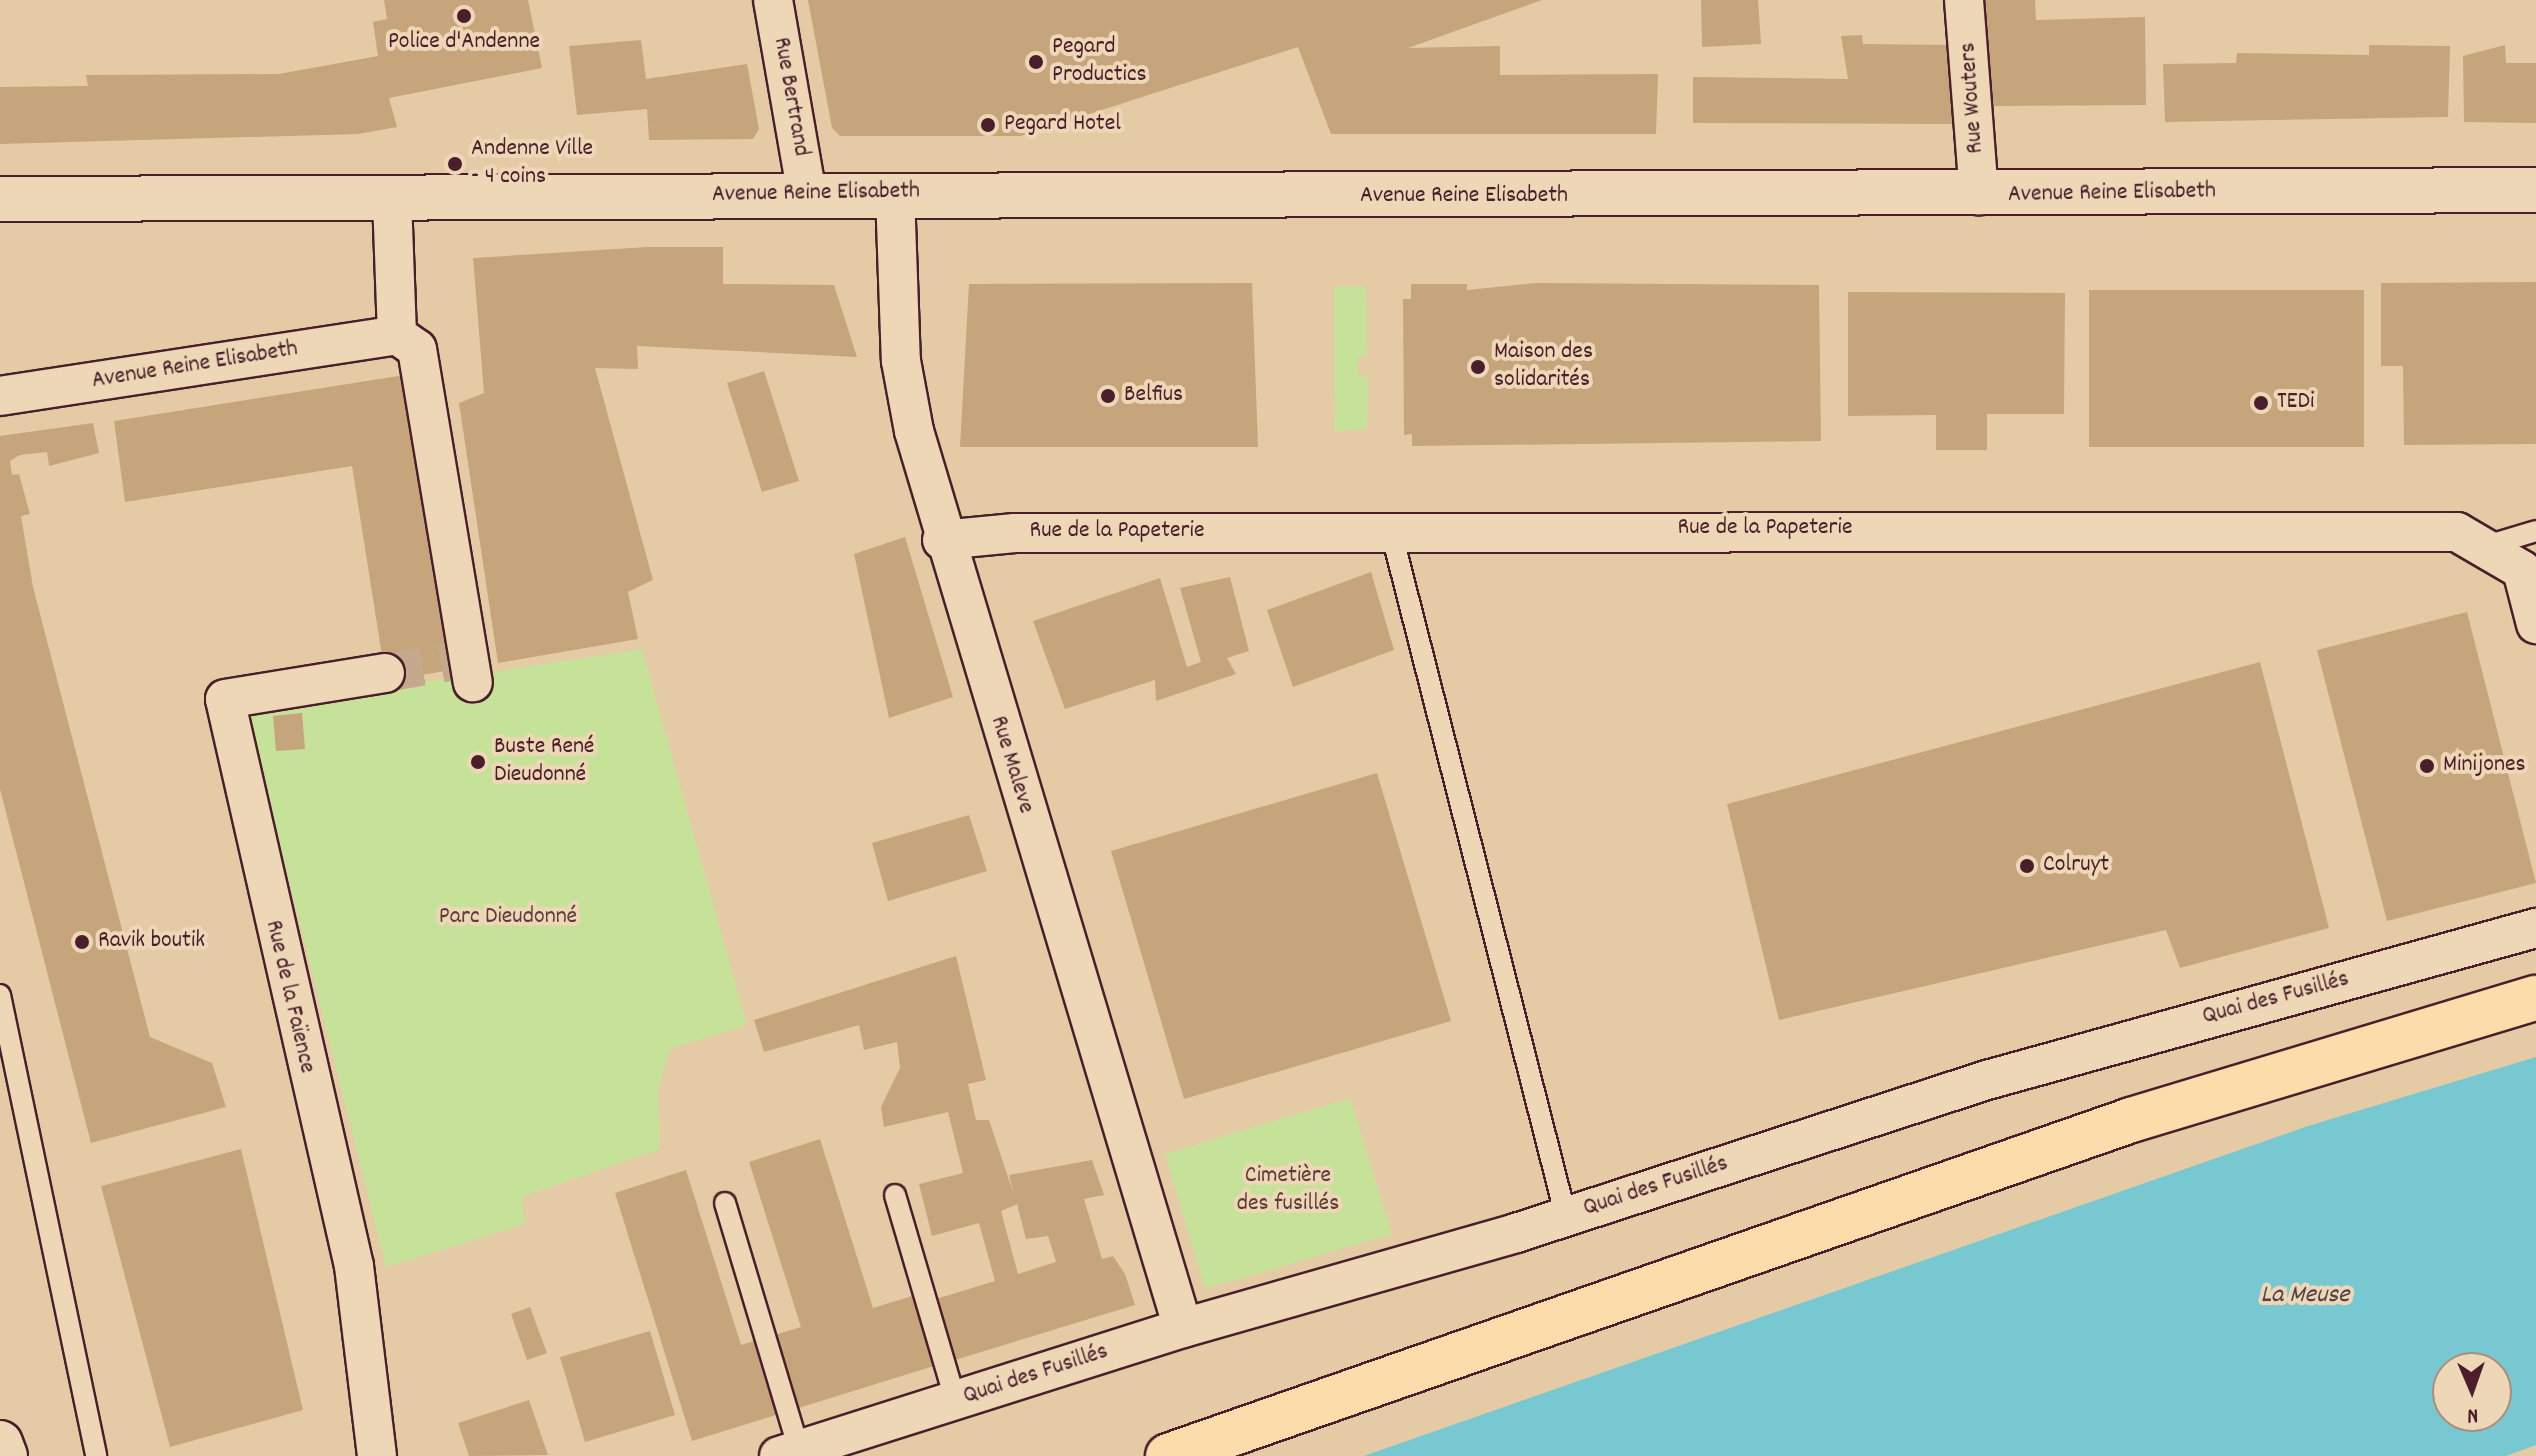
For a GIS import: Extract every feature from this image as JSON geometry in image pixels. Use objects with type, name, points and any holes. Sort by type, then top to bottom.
[{"type":"main road","name":"Avenue Reine Elisabeth","points":[[0,199],[392,199],[895,193],[1979,195],[2536,190]]},
{"type":"main road","points":[[1168,1456],[2131,1120],[2536,998]]},
{"type":"main road","points":[[0,1443],[5,1456]]},
{"type":"street","name":"Rue Bertrand","points":[[773,0],[807,194]]},
{"type":"street","name":"Rue Wouters","points":[[1964,0],[1979,195]]},
{"type":"street","name":"Rue Maleve","points":[[895,193],[901,361],[942,540],[1183,1328]]},
{"type":"street","points":[[392,199],[397,335],[417,349],[464,667]]},
{"type":"street","name":"Avenue Reine Elisabeth","points":[[0,396],[397,335]]},
{"type":"street","name":"Rue de la Papeterie","points":[[942,540],[1015,533],[1391,531],[2457,532],[2522,570],[2536,624]]},
{"type":"street","name":"Rue de la Faïence","points":[[377,1456],[354,1266],[225,699],[385,673]]},
{"type":"street","name":"Quai des Fusillés","points":[[789,1453],[1183,1328],[1566,1217],[1987,1080],[2536,928]]},
{"type":"lane","points":[[1391,531],[1566,1217]]},
{"type":"lane","points":[[2482,547],[2536,531]]},
{"type":"lane","points":[[0,995],[96,1456]]},
{"type":"lane","points":[[895,1195],[956,1402]]},
{"type":"lane","points":[[725,1203],[789,1453]]},
{"type":"green space","points":[[1334,286],[1366,286],[1367,355],[1357,357],[1358,375],[1368,376],[1367,429],[1335,431]]},
{"type":"green space","name":"Parc Dieudonné","points":[[642,649],[747,1025],[670,1049],[658,1089],[660,1149],[522,1197],[525,1224],[386,1267],[246,709]]},
{"type":"green space","name":"Cimetière des fusillés","points":[[1350,1098],[1392,1234],[1205,1289],[1165,1154]]},
{"type":"water","name":"La Meuse","points":[[2536,1057],[2536,1445],[2506,1456],[1364,1456],[2308,1126]]},
{"type":"building","points":[[384,0],[528,0],[542,68],[389,98],[397,127],[358,134],[0,144],[0,87],[88,86],[86,75],[279,74],[378,56],[373,22],[387,19]]},
{"type":"building","name":"Pegard Productics","points":[[808,0],[1542,0],[1408,48],[1500,46],[1500,75],[1658,74],[1656,134],[1331,134],[1298,47],[1021,136],[840,136],[832,128]]},
{"type":"building","points":[[1701,0],[1758,0],[1761,44],[1702,47]]},
{"type":"building","points":[[1984,0],[2035,0],[2036,20],[2145,17],[2146,105],[1988,106]]},
{"type":"building","points":[[1862,35],[1863,44],[1953,45],[1953,124],[1693,123],[1693,77],[1848,79],[1841,36]]},
{"type":"building","points":[[641,40],[646,79],[747,64],[759,129],[753,139],[649,140],[647,109],[577,115],[569,46]]},
{"type":"building","points":[[2369,45],[2450,46],[2448,117],[2165,122],[2163,64],[2236,63],[2237,53],[2369,55]]},
{"type":"building","points":[[2505,45],[2506,63],[2536,63],[2536,123],[2464,122],[2463,56]]},
{"type":"building","points":[[648,247],[723,247],[723,284],[834,285],[857,357],[637,346],[638,369],[595,368],[653,580],[628,592],[638,639],[498,663],[459,403],[484,393],[473,258]]},
{"type":"building","points":[[2536,282],[2536,444],[2404,445],[2403,366],[2381,366],[2381,283]]},
{"type":"building","name":"Belfius","points":[[1252,283],[1258,447],[960,447],[969,284]]},
{"type":"building","points":[[1536,283],[1819,285],[1821,441],[1412,446],[1412,434],[1404,435],[1403,299],[1411,299],[1411,284],[1467,284],[1467,290]]},
{"type":"building","points":[[2089,290],[2364,290],[2364,447],[2089,447]]},
{"type":"building","points":[[1848,292],[2065,293],[2064,414],[1987,414],[1987,450],[1936,450],[1936,415],[1848,416]]},
{"type":"building","points":[[764,371],[799,481],[762,492],[727,383]]},
{"type":"building","points":[[405,375],[451,670],[386,681],[352,466],[125,502],[114,421]]},
{"type":"building","points":[[93,423],[99,453],[49,466],[47,452],[20,455],[10,461],[12,475],[19,474],[30,514],[21,516],[33,587],[150,1037],[212,1063],[226,1107],[91,1143],[0,789],[0,436]]},
{"type":"building","points":[[905,537],[953,697],[889,718],[854,554]]},
{"type":"building","points":[[1371,572],[1394,650],[1293,687],[1267,610]]},
{"type":"building","points":[[1230,577],[1249,651],[1227,658],[1236,674],[1156,701],[1155,680],[1065,709],[1033,621],[1160,578],[1187,667],[1201,662],[1180,588]]},
{"type":"building","name":"Minijones","points":[[2467,612],[2536,883],[2387,921],[2317,650]]},
{"type":"building","name":"Colruyt","points":[[2260,662],[2329,928],[2180,968],[2166,930],[1779,1020],[1727,804]]},
{"type":"building","points":[[302,713],[305,749],[276,751],[273,716]]},
{"type":"building","points":[[1377,773],[1451,1021],[1184,1099],[1111,851]]},
{"type":"building","points":[[969,815],[987,871],[888,901],[872,843]]},
{"type":"building","points":[[956,956],[986,1080],[968,1084],[976,1120],[989,1120],[1014,1195],[1009,1175],[1092,1160],[1104,1195],[1084,1199],[1102,1259],[1113,1256],[1125,1274],[1135,1305],[955,1360],[936,1299],[995,1281],[979,1223],[932,1236],[919,1184],[963,1173],[948,1112],[884,1127],[881,1107],[900,1068],[897,1042],[864,1050],[859,1025],[764,1052],[754,1020]],"holes":[[[1017,1204],[1026,1239],[1048,1236],[1056,1262],[1018,1274],[1001,1211]]]},
{"type":"building","points":[[820,1139],[873,1308],[912,1296],[934,1366],[692,1441],[615,1193],[686,1170],[741,1345],[801,1327],[749,1162]]},
{"type":"building","points":[[241,1149],[303,1410],[170,1447],[101,1186]]},
{"type":"building","points":[[530,1307],[547,1353],[527,1360],[511,1314]]},
{"type":"building","points":[[650,1331],[675,1415],[585,1442],[560,1357]]},
{"type":"building","points":[[529,1400],[548,1455],[469,1456],[458,1423]]},
{"type":"tunnel","points":[[385,673],[450,662]]},
{"type":"place","name":"Police d'Andenne","points":[[464,16]]},
{"type":"place","name":"Pegard Productics","points":[[1036,62]]},
{"type":"place","name":"Pegard Hotel","points":[[988,125]]},
{"type":"place","name":"Andenne Ville - 4 coins","points":[[455,164]]},
{"type":"place","name":"Maison des solidarités","points":[[1478,367]]},
{"type":"place","name":"Belfius","points":[[1108,396]]},
{"type":"place","name":"TEDi","points":[[2261,403]]},
{"type":"place","name":"Buste René Dieudonné","points":[[478,762]]},
{"type":"place","name":"Minijones","points":[[2427,766]]},
{"type":"place","name":"Colruyt","points":[[2027,866]]},
{"type":"place","name":"Ravik boutik","points":[[82,942]]}]
